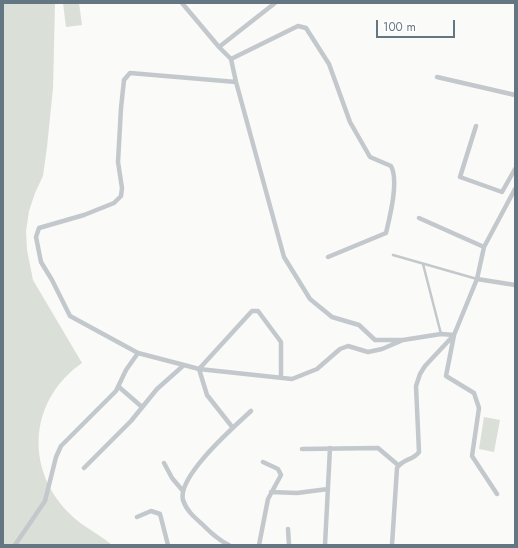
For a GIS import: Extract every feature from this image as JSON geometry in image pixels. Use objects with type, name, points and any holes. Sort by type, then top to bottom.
[{"type":"street","points":[[182,3],[218,47],[231,59],[284,257],[310,300],[332,316],[359,324],[375,340],[403,340],[441,334],[454,335]]},
{"type":"street","points":[[218,47],[275,3]]},
{"type":"street","points":[[231,59],[298,26],[306,28],[329,64],[350,122],[370,157],[391,166],[394,181],[386,233],[328,257]]},
{"type":"street","points":[[236,82],[130,73],[124,80],[118,162],[122,188],[120,196],[114,203],[84,215],[39,228],[36,237],[41,262],[70,316],[138,353],[199,369],[292,379],[317,369],[340,349],[348,346],[368,352],[382,349],[403,340]]},
{"type":"street","points":[[437,77],[515,95]]},
{"type":"street","points":[[476,126],[460,177],[502,192],[515,169]]},
{"type":"street","points":[[497,494],[472,456],[479,408],[474,393],[446,376],[454,335],[477,279],[484,247],[515,189]]},
{"type":"street","points":[[419,218],[484,247]]},
{"type":"street","points":[[477,279],[515,285]]},
{"type":"street","points":[[199,369],[249,313],[255,310],[258,311],[281,342],[281,378]]},
{"type":"street","points":[[392,545],[396,471],[398,465],[417,455],[419,452],[416,386],[420,374],[454,335]]},
{"type":"street","points":[[14,545],[45,501],[57,453],[61,446],[113,395],[119,387],[126,370],[138,353]]},
{"type":"street","points":[[84,468],[100,453],[157,390],[184,365]]},
{"type":"street","points":[[199,369],[207,395],[233,428]]},
{"type":"street","points":[[119,387],[142,408]]},
{"type":"street","points":[[228,545],[219,540],[189,511],[183,499],[183,491],[200,463],[251,411]]},
{"type":"street","points":[[325,545],[330,448]]},
{"type":"street","points":[[302,449],[378,448],[398,465]]},
{"type":"street","points":[[259,545],[271,492],[280,479],[281,473],[278,469],[263,462]]},
{"type":"street","points":[[164,463],[172,478],[183,491]]},
{"type":"street","points":[[271,492],[297,493],[328,489]]},
{"type":"street","points":[[137,517],[151,511],[160,514],[168,545]]},
{"type":"street","points":[[288,529],[289,545]]},
{"type":"lane","points":[[393,255],[477,279]]},
{"type":"lane","points":[[423,264],[441,334]]},
{"type":"shaded area","points":[[3,3],[55,3],[53,88],[47,147],[43,176],[29,211],[26,231],[27,250],[33,280],[82,363],[65,378],[52,395],[43,414],[39,434],[39,455],[44,475],[54,494],[68,512],[78,521],[112,545],[3,545]]},
{"type":"shaded area","points":[[63,3],[79,3],[82,25],[66,27]]},
{"type":"shaded area","points":[[484,417],[500,420],[494,452],[479,449]]}]
